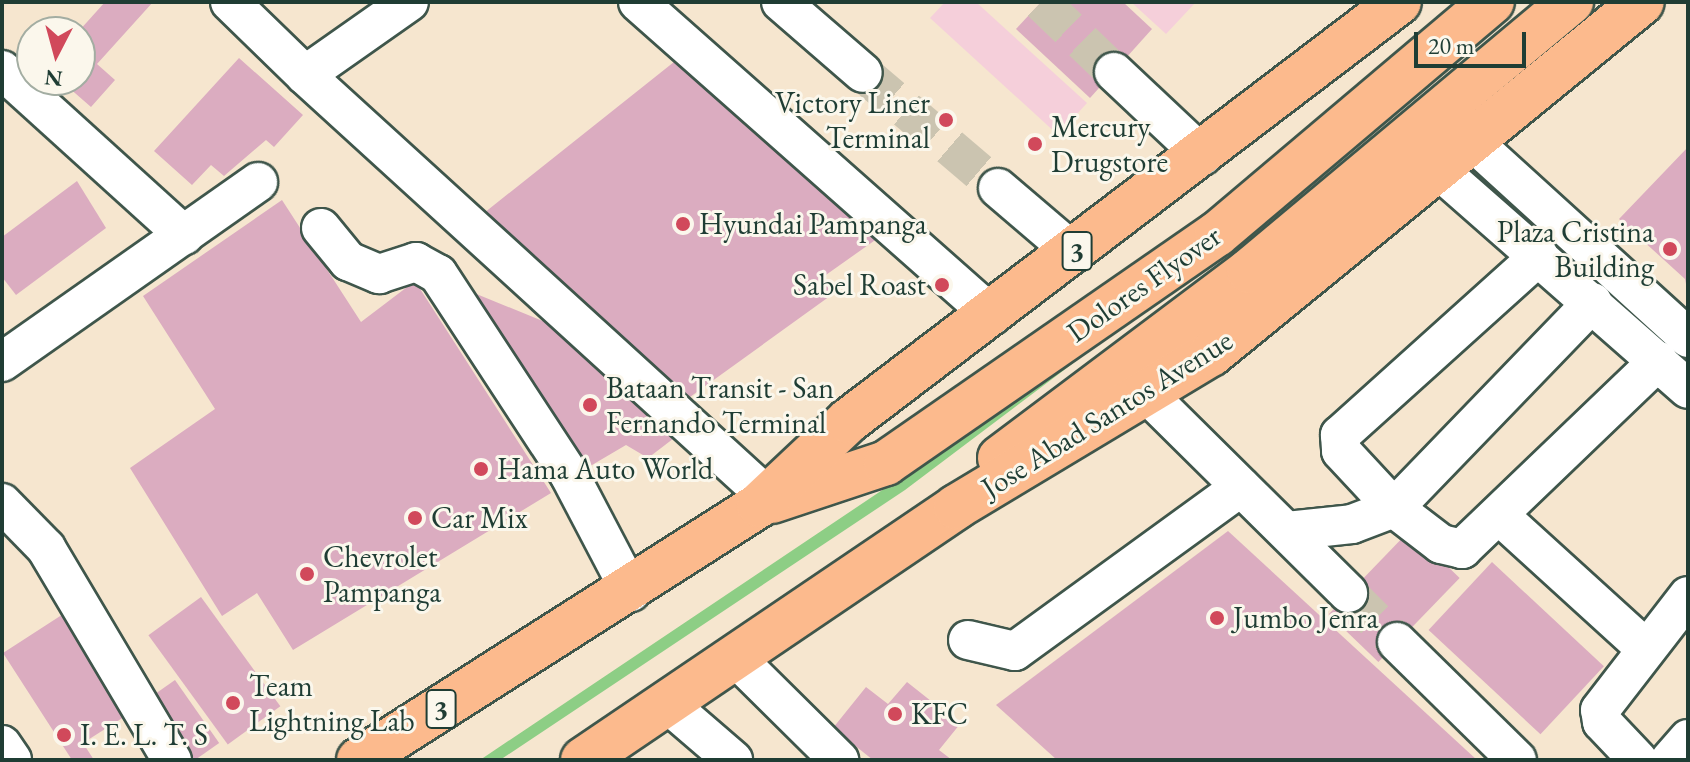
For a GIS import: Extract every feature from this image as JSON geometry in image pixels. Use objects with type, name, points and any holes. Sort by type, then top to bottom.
[{"type":"highway","name":"3","points":[[359,760],[631,592],[763,501],[848,421],[1203,156],[1399,2]]},
{"type":"highway","name":"Dolores Flyover","points":[[763,501],[886,463],[1217,234],[1492,2]]},
{"type":"highway","name":"Dolores Flyover","points":[[956,507],[1019,437],[1249,271],[1571,2]]},
{"type":"highway","name":"Jose Abad Santos Avenue","points":[[583,760],[737,659],[956,507],[1211,354],[1440,171],[1642,2]]},
{"type":"street","points":[[230,2],[763,501]]},
{"type":"street","points":[[305,75],[409,2]]},
{"type":"street","points":[[638,2],[992,315]]},
{"type":"street","points":[[781,2],[863,73]]},
{"type":"street","points":[[2,70],[184,235]]},
{"type":"street","points":[[1114,72],[1203,156]]},
{"type":"street","points":[[1474,143],[1688,338]]},
{"type":"street","points":[[1440,171],[1593,302],[1688,389]]},
{"type":"street","points":[[2,362],[258,182]]},
{"type":"street","points":[[998,188],[1074,253]]},
{"type":"street","points":[[321,228],[348,261],[379,274],[416,262],[438,274],[570,476],[631,592]]},
{"type":"street","points":[[1539,256],[1340,435],[1341,451],[1394,508],[1451,550],[1501,517],[1658,361]]},
{"type":"street","points":[[1287,531],[1352,524],[1394,508],[1593,302]]},
{"type":"street","points":[[1147,394],[1348,593]]},
{"type":"street","points":[[968,640],[1015,651],[1241,487]]},
{"type":"street","points":[[2,503],[46,548],[172,760]]},
{"type":"street","points":[[1501,517],[1644,647]]},
{"type":"street","points":[[1638,760],[1602,722],[1600,710],[1644,647],[1688,596]]},
{"type":"street","points":[[1397,642],[1517,760]]},
{"type":"street","points":[[737,659],[839,760]]},
{"type":"street","points":[[668,704],[733,760]]},
{"type":"street","points":[[1670,760],[1688,739]]},
{"type":"street","points":[[2,745],[12,760]]},
{"type":"shaded area","points":[[945,2],[976,2],[1087,103],[1058,135],[930,18]]},
{"type":"shaded area","points":[[1131,2],[1196,2],[1166,34]]},
{"type":"green space","points":[[1222,251],[905,490],[500,760],[480,760],[1012,403]]},
{"type":"building","points":[[105,2],[153,2],[97,64],[115,80],[91,107],[78,96],[96,96],[96,16],[92,16]]},
{"type":"building","points":[[1041,2],[1123,2],[1152,29],[1090,98],[1016,29]]},
{"type":"building","name":"Hyundai Pampanga","points":[[684,54],[888,231],[823,277],[837,291],[690,397],[479,217]]},
{"type":"building","points":[[239,58],[303,115],[274,147],[266,140],[224,176],[211,165],[192,185],[154,151]]},
{"type":"building","name":"Plaza Cristina Building","points":[[1688,147],[1688,294],[1685,279],[1619,219]]},
{"type":"building","points":[[77,181],[106,228],[16,295],[2,277],[2,237]]},
{"type":"building","points":[[282,200],[361,322],[415,281],[551,493],[293,650],[257,593],[222,616],[130,468],[215,409],[143,296]]},
{"type":"building","name":"Bataan Transit - San Fernando Terminal","points":[[474,293],[550,324],[682,432],[648,458],[626,445],[575,475]]},
{"type":"building","points":[[1410,530],[1460,578],[1378,662],[1329,614]]},
{"type":"building","name":"Jumbo Jenra","points":[[1228,531],[1477,760],[1057,760],[996,705]]},
{"type":"building","points":[[1492,562],[1604,666],[1540,734],[1429,630]]},
{"type":"building","points":[[201,597],[280,706],[228,744],[148,635]]},
{"type":"building","points":[[71,609],[135,710],[83,743],[94,760],[72,760],[3,653]]},
{"type":"building","points":[[175,680],[219,743],[194,760],[150,697]]},
{"type":"building","name":"KFC","points":[[907,682],[960,724],[939,750],[952,760],[873,760],[833,728],[866,687],[888,704]]},
{"type":"tunnel","points":[[1041,2],[1114,72]]},
{"type":"tunnel","points":[[863,73],[998,188]]},
{"type":"tunnel","points":[[1348,593],[1397,642]]},
{"type":"place","name":"Victory Liner Terminal","points":[[946,120]]},
{"type":"place","name":"Mercury Drugstore","points":[[1035,144]]},
{"type":"place","name":"Hyundai Pampanga","points":[[683,224]]},
{"type":"place","name":"Plaza Cristina Building","points":[[1670,249]]},
{"type":"place","name":"Sabel Roast","points":[[942,285]]},
{"type":"place","name":"Bataan Transit - San Fernando Terminal","points":[[590,405]]},
{"type":"place","name":"Hama Auto World","points":[[481,469]]},
{"type":"place","name":"Car Mix","points":[[415,518]]},
{"type":"place","name":"Chevrolet Pampanga","points":[[307,574]]},
{"type":"place","name":"Jumbo Jenra","points":[[1217,618]]},
{"type":"place","name":"Team Lightning Lab","points":[[233,703]]},
{"type":"place","name":"KFC","points":[[895,714]]},
{"type":"place","name":"I. E. L. T. S","points":[[64,735]]}]
